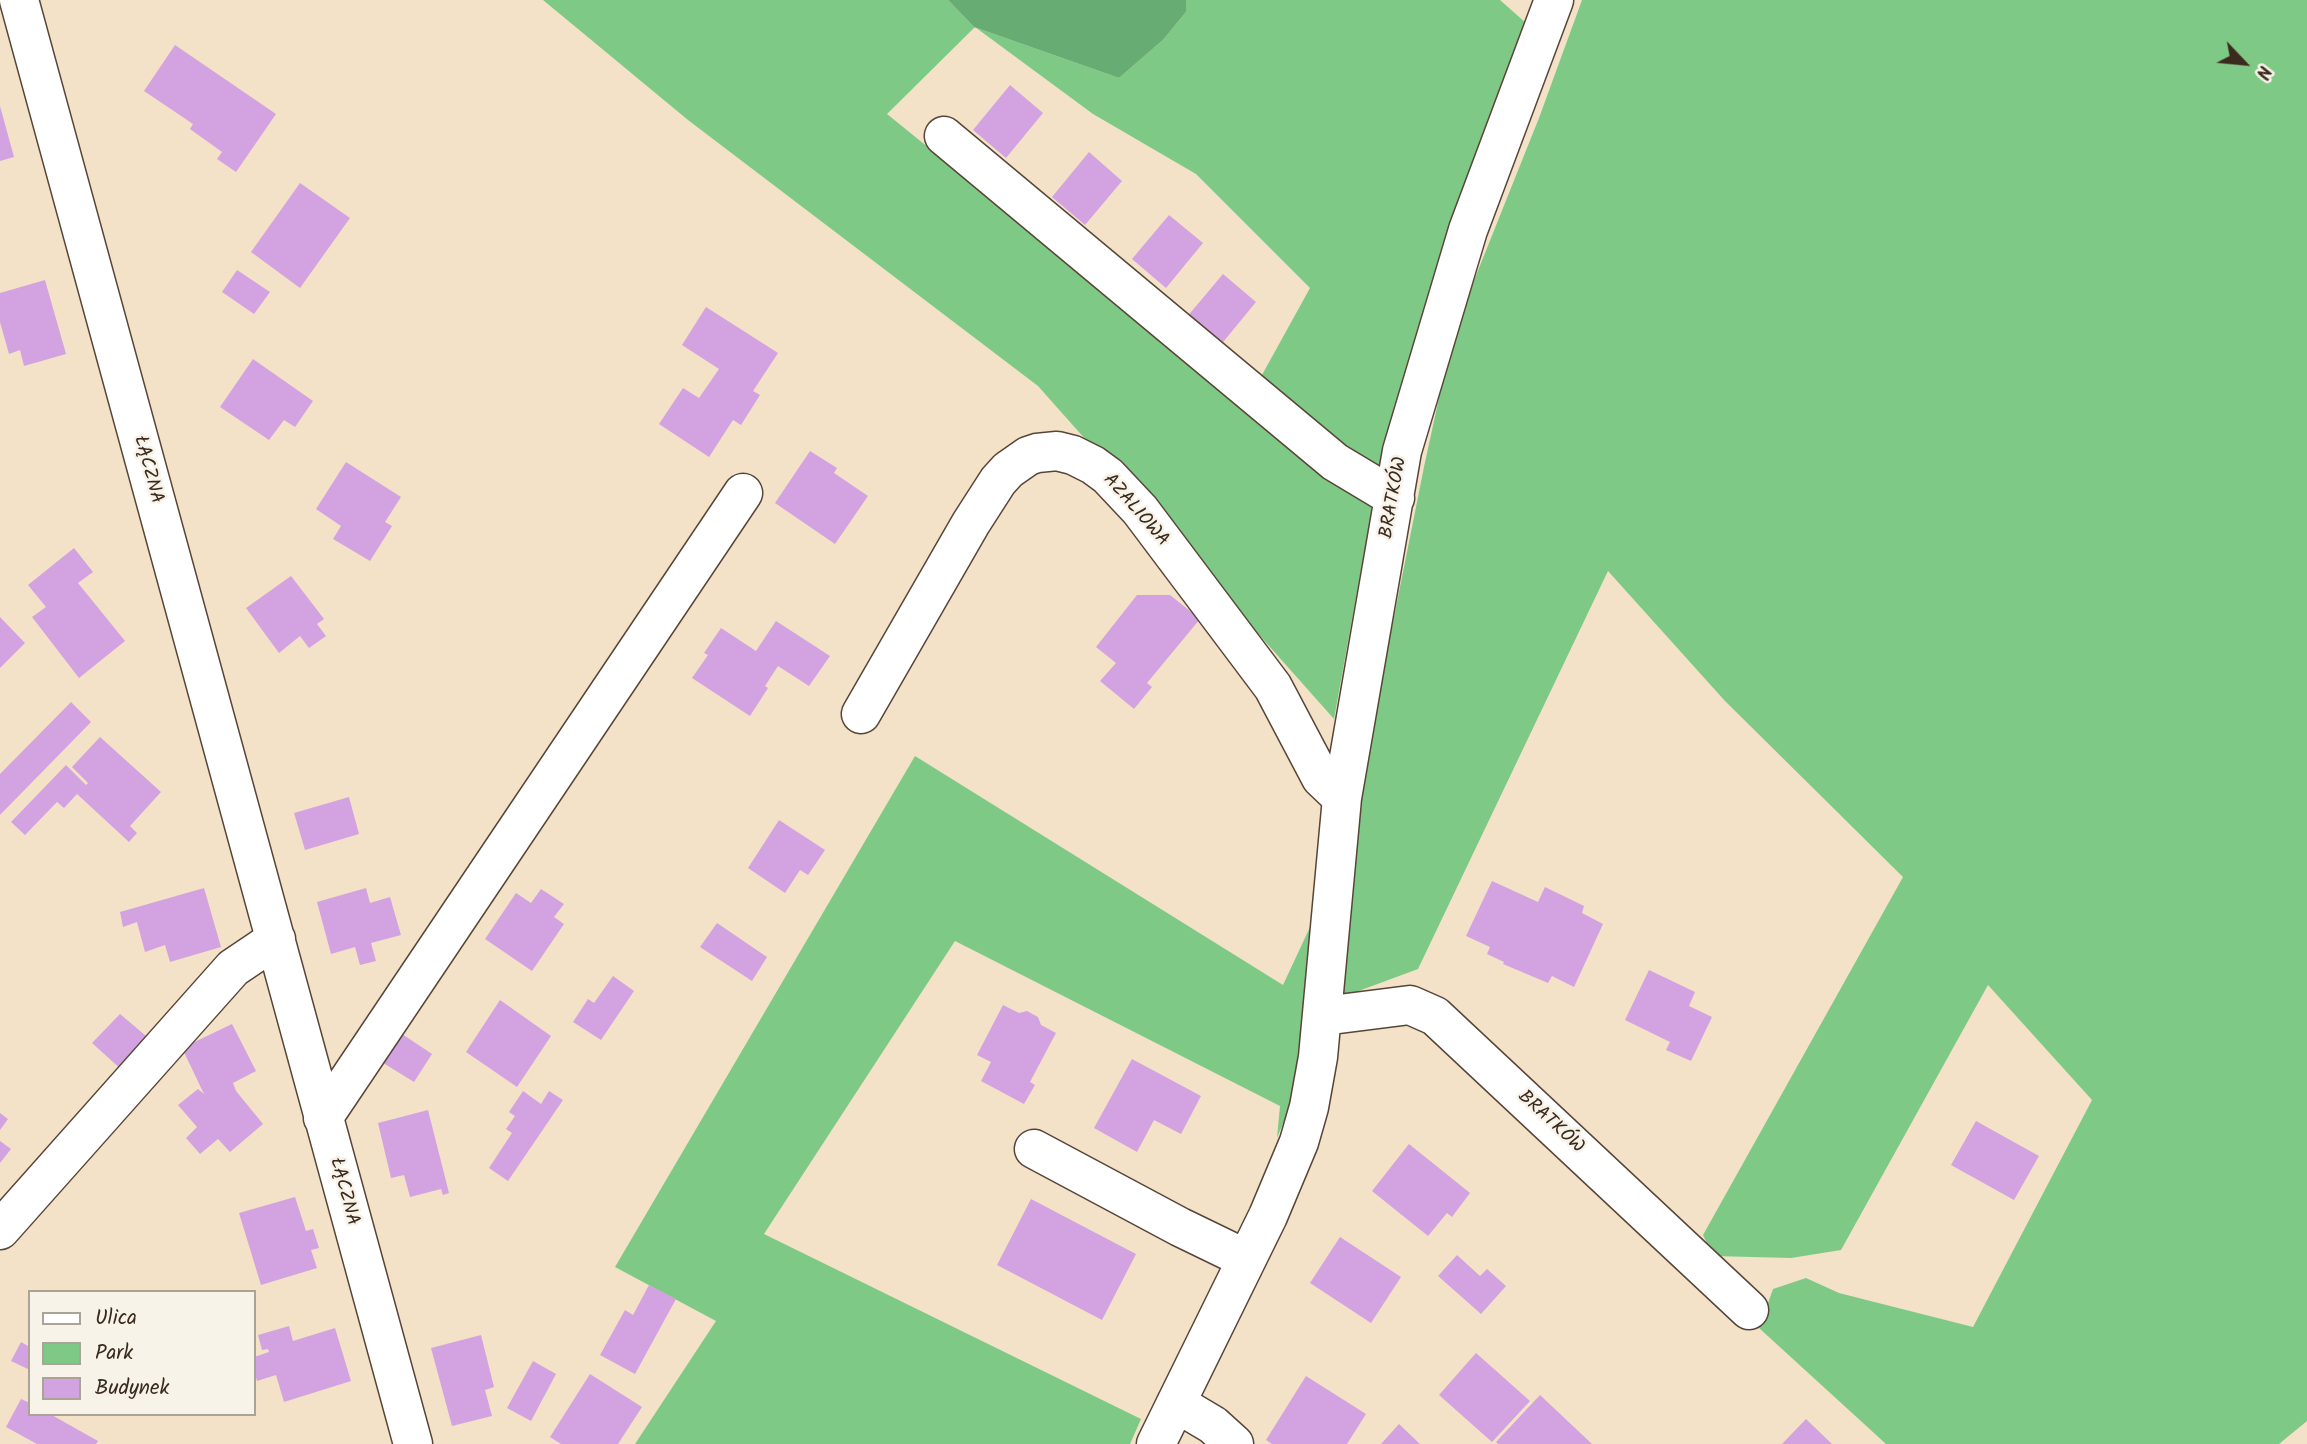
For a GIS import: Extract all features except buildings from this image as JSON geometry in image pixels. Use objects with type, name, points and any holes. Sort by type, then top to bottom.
[{"type":"street","name":"ŁĄCZNA","points":[[19,0],[413,1444]]},
{"type":"street","name":"BRATKÓW","points":[[1156,1444],[1268,1216],[1299,1142],[1311,1095],[1323,1016],[1342,798],[1402,451],[1468,230],[1554,0]]},
{"type":"street","points":[[944,136],[1335,462],[1395,498]]},
{"type":"street","name":"AZALIOWA","points":[[861,714],[998,481],[1028,456],[1057,451],[1093,465],[1108,476],[1140,510],[1273,687],[1321,778],[1342,798]]},
{"type":"street","points":[[323,1118],[743,493]]},
{"type":"street","points":[[0,1230],[233,968],[276,939]]},
{"type":"street","name":"BRATKÓW","points":[[1323,1016],[1410,1005],[1436,1016],[1749,1310]]},
{"type":"street","points":[[1034,1149],[1246,1259]]},
{"type":"street","points":[[1176,1403],[1213,1425],[1234,1444]]},
{"type":"green space","points":[[543,0],[948,0],[975,27],[887,114],[1373,503],[1334,719],[1038,386],[688,120]]},
{"type":"green space","points":[[948,0],[1186,0],[1186,12],[1163,40],[1119,78],[974,27]]},
{"type":"green space","points":[[1186,0],[1500,0],[1526,23],[1418,327],[1382,477],[1257,384],[1310,288],[1196,174],[1093,114],[976,28],[1119,78],[1163,40],[1186,12]]},
{"type":"green space","points":[[1582,0],[2307,0],[2307,1421],[2279,1444],[1886,1444],[1759,1328],[1773,1289],[1806,1278],[1839,1293],[1973,1327],[2092,1100],[1988,985],[1841,1250],[1791,1258],[1713,1256],[1703,1235],[1903,877],[1725,701],[1608,571],[1418,969],[1337,999],[1362,777],[1453,333],[1539,118]]},
{"type":"green space","points":[[915,756],[1283,985],[1311,925],[1302,1076],[1277,1138],[1280,1106],[955,941],[764,1234],[1141,1419],[1130,1444],[635,1444],[716,1321],[615,1267]]}]
